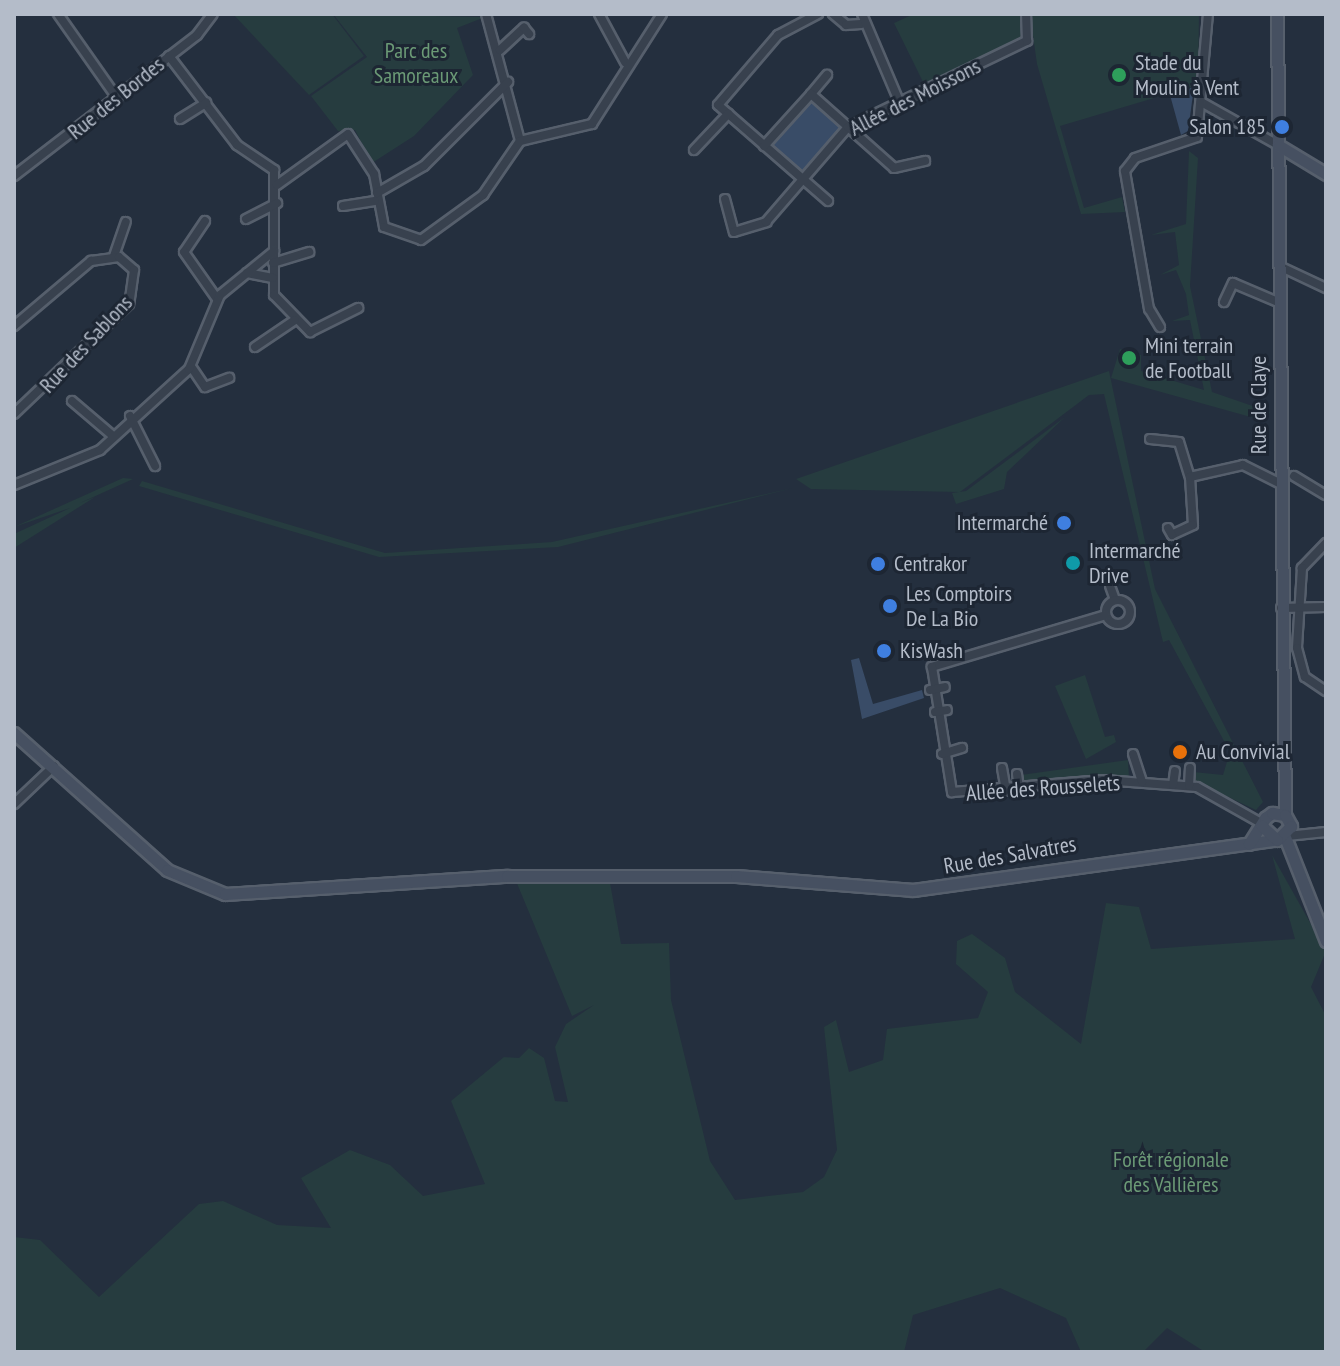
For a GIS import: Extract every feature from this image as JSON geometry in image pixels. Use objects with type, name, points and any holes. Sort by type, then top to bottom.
[{"type":"street","points":[[58,14],[117,98]]},
{"type":"street","name":"Rue des Bordes","points":[[14,176],[169,56],[213,14]]},
{"type":"street","points":[[486,14],[500,50],[520,141]]},
{"type":"street","points":[[599,14],[625,62]]},
{"type":"street","points":[[277,185],[348,134],[374,174],[376,197],[393,234],[421,240],[436,234],[483,195],[520,141],[592,124],[625,62],[662,14]]},
{"type":"street","points":[[818,14],[778,35],[718,105],[828,201]]},
{"type":"street","points":[[833,14],[846,25],[861,19],[899,101]]},
{"type":"street","name":"Allée des Moissons","points":[[725,199],[739,234],[766,222],[848,127],[1027,41],[1026,14]]},
{"type":"street","points":[[1160,327],[1149,309],[1125,166],[1197,137],[1208,14]]},
{"type":"street","name":"Rue de Claye","points":[[1277,14],[1280,796],[1288,819]]},
{"type":"street","points":[[500,50],[524,28],[529,34]]},
{"type":"street","points":[[169,56],[237,145],[270,163],[277,185],[274,295],[295,320],[315,333],[358,308]]},
{"type":"street","points":[[764,146],[827,75]]},
{"type":"street","points":[[343,206],[376,197],[424,166],[508,82]]},
{"type":"street","points":[[811,94],[894,168],[925,161]]},
{"type":"street","points":[[1201,102],[1326,174]]},
{"type":"street","points":[[180,119],[206,103]]},
{"type":"street","points":[[694,150],[728,114]]},
{"type":"street","points":[[246,219],[277,203]]},
{"type":"street","points":[[205,221],[184,252],[217,299]]},
{"type":"street","points":[[14,326],[79,268],[114,256],[126,222]]},
{"type":"street","points":[[14,485],[92,454],[130,416],[192,368],[217,299],[274,251]]},
{"type":"street","points":[[273,263],[309,252]]},
{"type":"street","name":"Rue des Sablons","points":[[14,414],[129,304],[137,279],[114,256]]},
{"type":"street","points":[[1279,266],[1326,288]]},
{"type":"street","points":[[247,273],[273,278]]},
{"type":"street","points":[[1224,302],[1233,283],[1278,302]]},
{"type":"street","points":[[255,347],[295,320]]},
{"type":"street","points":[[192,368],[205,387],[229,378]]},
{"type":"street","points":[[72,401],[112,435]]},
{"type":"street","points":[[130,416],[155,466]]},
{"type":"street","points":[[1150,439],[1179,442],[1190,477],[1193,525],[1172,535],[1168,528]]},
{"type":"street","points":[[1190,477],[1243,465],[1279,483]]},
{"type":"street","points":[[1294,476],[1326,495]]},
{"type":"street","points":[[1326,543],[1302,568],[1297,659],[1305,677],[1326,691]]},
{"type":"street","points":[[1110,586],[1115,600]]},
{"type":"street","points":[[945,687],[930,690],[929,673],[938,662],[1106,615],[1115,600]]},
{"type":"street","points":[[1106,615],[1117,624],[1127,619],[1127,604],[1115,600]]},
{"type":"street","points":[[1281,608],[1301,610],[1326,607]]},
{"type":"street","name":"Allée des Rousselets","points":[[930,690],[945,784],[960,796],[1019,789],[1142,782],[1189,786],[1266,819]]},
{"type":"street","points":[[935,712],[947,710]]},
{"type":"street","name":"Rue des Salvatres","points":[[14,733],[167,870],[225,894],[507,876],[778,880],[932,889],[1049,866],[1280,838]]},
{"type":"street","points":[[942,754],[962,748]]},
{"type":"street","points":[[1133,754],[1142,782]]},
{"type":"street","points":[[14,804],[54,766]]},
{"type":"street","points":[[1002,768],[1006,791]]},
{"type":"street","points":[[1189,786],[1190,768]]},
{"type":"street","points":[[1173,785],[1175,771]]},
{"type":"street","points":[[1017,774],[1019,789]]},
{"type":"street","name":"Rue de Claye","points":[[1266,819],[1280,796]]},
{"type":"street","points":[[1266,819],[1288,819],[1303,836]]},
{"type":"street","points":[[1266,819],[1292,858],[1326,941]]},
{"type":"street","points":[[1249,844],[1266,819]]},
{"type":"street","points":[[1280,838],[1288,819]]},
{"type":"street","points":[[1280,838],[1326,832]]},
{"type":"street","points":[[1292,858],[1303,836]]},
{"type":"green space","points":[[233,14],[332,14],[364,56],[309,95]]},
{"type":"green space","name":"Parc des Samoreaux","points":[[333,14],[485,17],[457,28],[473,75],[414,136],[372,163],[355,130],[338,131],[311,96],[367,57]]},
{"type":"green space","points":[[914,14],[1021,14],[1021,41],[924,84],[894,23]]},
{"type":"green space","name":"Stade du Moulin à Vent","points":[[1030,14],[1199,14],[1198,85],[1060,126],[1084,208],[1122,197],[1125,212],[1081,214],[1037,64]]},
{"type":"green space","points":[[1189,151],[1198,158],[1190,286],[1212,392],[1270,412],[1265,421],[1111,378],[1120,349],[1141,355],[1141,371],[1204,390],[1190,320],[1172,321],[1189,315],[1186,294],[1176,270],[1160,275],[1179,265],[1175,232],[1151,235],[1186,224]]},
{"type":"green space","points":[[1109,371],[1155,589],[1263,802],[1256,810],[1192,780],[1193,772],[1223,775],[1230,752],[1169,640],[1163,642],[1104,394],[1089,395],[960,492],[811,489],[796,479]]},
{"type":"green space","points":[[1065,417],[1007,472],[1004,489],[956,504],[952,493],[966,491]]},
{"type":"green space","points":[[123,478],[133,479],[80,503],[95,497],[14,548],[14,534],[70,508],[14,527]]},
{"type":"green space","points":[[142,481],[385,553],[552,542],[793,488],[558,547],[379,557],[139,486]]},
{"type":"green space","points":[[1085,675],[1105,737],[1114,735],[1116,742],[1086,759],[1055,686]]},
{"type":"green space","points":[[1128,760],[1129,778],[1021,781],[1021,775]]},
{"type":"green space","name":"Forêt régionale des Vallières","points":[[1272,855],[1326,951],[1311,987],[1326,1016],[1326,1352],[1205,1352],[1167,1328],[1143,1352],[1081,1352],[1066,1318],[1000,1288],[913,1315],[904,1352],[14,1352],[14,1237],[40,1240],[99,1297],[199,1204],[223,1201],[277,1225],[331,1228],[301,1178],[350,1150],[390,1165],[423,1196],[485,1184],[451,1101],[504,1057],[519,1058],[529,1048],[544,1058],[555,1101],[568,1102],[555,1047],[566,1024],[594,1005],[572,1016],[516,881],[610,883],[621,944],[669,943],[671,1000],[710,1161],[735,1200],[803,1192],[824,1177],[837,1150],[824,1027],[836,1020],[849,1072],[883,1060],[887,1029],[978,1018],[988,992],[956,964],[957,941],[972,934],[1005,958],[1015,992],[1081,1044],[1106,903],[1139,907],[1151,949],[1295,939]]},
{"type":"water","points":[[1194,87],[1188,131],[1181,135],[1170,95]]},
{"type":"water","points":[[810,100],[842,130],[801,174],[769,144]]},
{"type":"water","points":[[859,658],[873,704],[922,690],[924,698],[862,719],[851,660]]},
{"type":"place","name":"Stade du Moulin à Vent","points":[[1119,75]]},
{"type":"place","name":"Salon 185","points":[[1282,127]]},
{"type":"place","name":"Mini terrain de Football","points":[[1129,358]]},
{"type":"place","name":"Intermarché","points":[[1064,523]]},
{"type":"place","name":"Intermarché Drive","points":[[1073,563]]},
{"type":"place","name":"Centrakor","points":[[878,564]]},
{"type":"place","name":"Les Comptoirs De La Bio","points":[[890,606]]},
{"type":"place","name":"KisWash","points":[[884,651]]},
{"type":"place","name":"Au Convivial","points":[[1180,752]]}]
